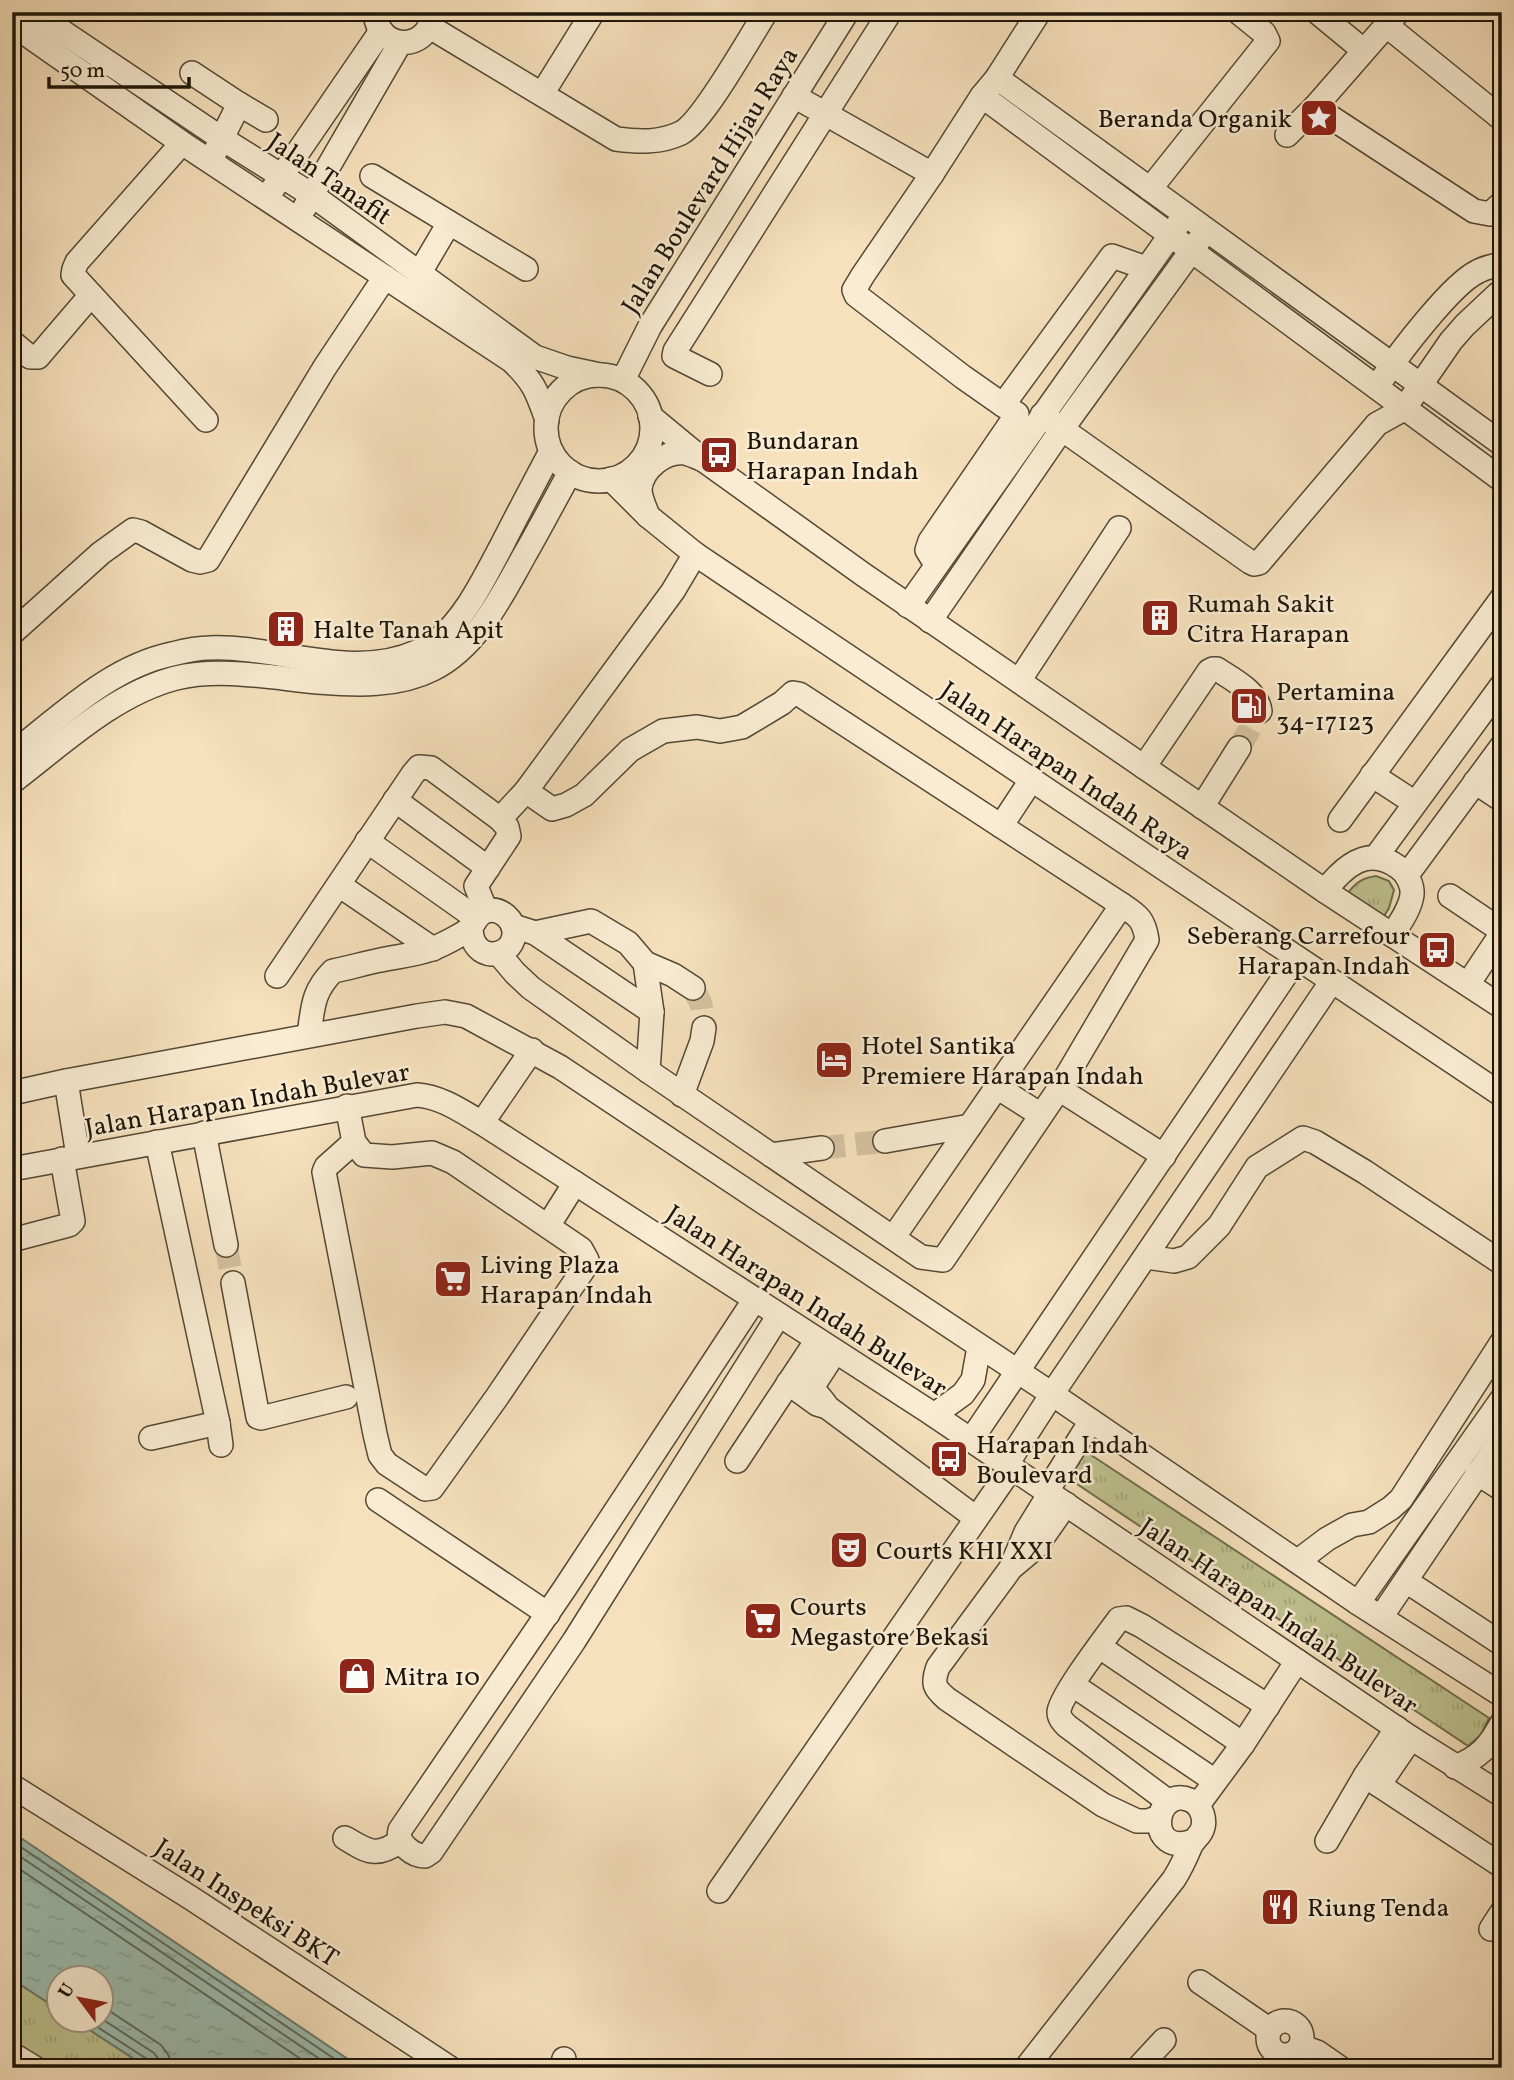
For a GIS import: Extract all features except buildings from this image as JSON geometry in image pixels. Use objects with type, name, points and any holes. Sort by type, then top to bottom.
[{"type":"street","name":"Jalan Tanafit","points":[[33,12],[280,177],[312,195],[535,357],[600,375]]},
{"type":"street","points":[[541,94],[593,12]]},
{"type":"street","points":[[386,29],[412,42],[422,36],[431,20],[541,94],[616,139],[646,142],[682,132],[698,118],[766,12]]},
{"type":"street","name":"Jalan Boulevard Hijau Raya","points":[[623,380],[650,326],[847,12]]},
{"type":"street","points":[[710,374],[680,361],[674,356],[675,351],[890,12]]},
{"type":"street","points":[[1039,12],[854,290],[859,299],[994,401],[1062,429],[1254,564],[1263,560],[1377,424],[1404,409],[1465,325],[1500,296],[1494,280],[1499,262]]},
{"type":"street","points":[[1150,189],[1268,41],[1264,33],[1238,12]]},
{"type":"street","points":[[1317,12],[1363,50]]},
{"type":"street","points":[[1287,135],[1392,19],[1502,119]]},
{"type":"street","name":"Jalan Tanafit","points":[[12,24],[183,143],[512,361],[536,388],[547,420]]},
{"type":"street","points":[[267,198],[386,29]]},
{"type":"street","points":[[299,219],[386,29]]},
{"type":"street","points":[[192,74],[266,120]]},
{"type":"street","points":[[807,75],[831,104],[932,174]]},
{"type":"street","points":[[997,78],[1502,444]]},
{"type":"street","points":[[122,100],[135,81]]},
{"type":"street","points":[[794,96],[831,104]]},
{"type":"street","points":[[982,96],[1502,480]]},
{"type":"street","points":[[210,161],[239,104]]},
{"type":"street","points":[[1315,107],[1474,211],[1490,214],[1502,204]]},
{"type":"street","points":[[183,143],[77,262],[73,275],[206,420]]},
{"type":"street","points":[[372,176],[526,269]]},
{"type":"street","points":[[1024,414],[1146,268],[1185,215]]},
{"type":"street","points":[[419,274],[449,223]]},
{"type":"street","points":[[930,621],[1062,429],[1206,231]]},
{"type":"street","points":[[908,606],[934,552],[1024,414],[1112,256],[1146,268]]},
{"type":"street","points":[[1377,424],[1377,388],[1391,365],[1464,281],[1475,272],[1499,262]]},
{"type":"street","points":[[12,633],[101,553],[133,530],[200,562],[208,560],[325,367],[385,276]]},
{"type":"street","points":[[12,342],[30,357],[38,357],[91,295]]},
{"type":"street","points":[[600,375],[623,380],[641,395],[650,416],[650,439],[640,461],[632,469],[611,479],[590,480],[570,472],[559,463],[551,451],[547,420],[554,400],[561,391],[579,379],[600,375]]},
{"type":"street","name":"Jalan Harapan Indah Raya","points":[[650,416],[702,459],[908,606],[1325,891],[1502,1007]]},
{"type":"street","points":[[12,754],[100,685],[142,662],[173,653],[209,648],[337,664],[362,664],[385,662],[435,644],[451,628],[478,590],[551,451]]},
{"type":"street","points":[[648,516],[640,490],[643,478],[652,465],[670,454],[683,453],[702,459]]},
{"type":"street","points":[[12,782],[114,705],[147,687],[178,677],[212,673],[364,684],[395,681],[433,669],[455,655],[476,634],[505,590],[570,472]]},
{"type":"street","name":"Jalan Harapan Indah Raya","points":[[611,479],[648,516],[695,554],[1502,1095]]},
{"type":"street","points":[[1019,681],[1119,528]]},
{"type":"street","points":[[500,818],[526,791],[673,591],[695,554]]},
{"type":"street","points":[[1340,820],[1502,598]]},
{"type":"street","points":[[1144,767],[1213,669],[1242,686],[1259,702],[1260,711]]},
{"type":"street","points":[[1376,857],[1502,685]]},
{"type":"street","points":[[499,954],[531,988],[682,1095],[921,1257],[943,1259],[1059,1089],[1147,940],[1145,925],[1137,915],[799,694],[793,693],[782,703],[741,727],[720,731],[697,727],[663,731],[630,750],[584,795],[566,805],[552,809],[526,791]]},
{"type":"street","points":[[1407,874],[1502,746]]},
{"type":"street","points":[[1202,807],[1239,748]]},
{"type":"street","points":[[277,976],[419,767],[431,768],[500,818],[509,836],[476,886],[477,919],[471,939],[478,949],[488,954],[499,954],[509,947],[514,937],[524,929],[591,921],[628,943],[645,963],[673,975],[693,988]]},
{"type":"street","points":[[1372,775],[1415,803]]},
{"type":"street","points":[[1001,826],[1032,779]]},
{"type":"street","points":[[1475,782],[1502,800]]},
{"type":"street","points":[[395,800],[488,868]]},
{"type":"street","points":[[368,841],[477,919]]},
{"type":"street","points":[[1325,891],[1340,872],[1357,862],[1376,857],[1387,860],[1407,874],[1412,894],[1403,918],[1392,935]]},
{"type":"street","points":[[339,885],[433,948]]},
{"type":"street","points":[[1450,896],[1502,932],[1468,984]]},
{"type":"street","points":[[893,1238],[1122,905]]},
{"type":"street","points":[[309,1035],[314,1000],[322,983],[333,971],[433,948],[477,919],[497,911],[652,1012]]},
{"type":"street","points":[[971,1440],[1297,958]]},
{"type":"street","points":[[645,963],[652,1012],[648,1071]]},
{"type":"street","points":[[719,1891],[976,1518],[1052,1394],[1332,981]]},
{"type":"street","name":"Jalan Harapan Indah Bulevar","points":[[12,1093],[309,1035],[444,1012],[466,1016],[532,1050],[572,1075],[1052,1394],[1381,1617],[1502,1695]]},
{"type":"street","points":[[682,1095],[702,1041],[704,1028]]},
{"type":"street","points":[[488,1116],[532,1050]]},
{"type":"street","points":[[12,1240],[69,1225],[73,1221],[72,1152],[66,1084]]},
{"type":"street","points":[[997,1087],[1041,1115]]},
{"type":"street","points":[[1059,1089],[1164,1156]]},
{"type":"street","name":"Jalan Harapan Indah Bulevar","points":[[12,1169],[72,1152],[157,1142],[417,1095],[429,1096],[488,1116],[575,1183],[934,1415],[1404,1733],[1502,1796]]},
{"type":"street","points":[[347,1106],[354,1142],[365,1155],[372,1157],[432,1153],[441,1156],[581,1249],[587,1260],[585,1267],[498,1397],[432,1488],[425,1489],[387,1464],[380,1455],[375,1434],[324,1172],[326,1167],[354,1142]]},
{"type":"street","points":[[884,1141],[970,1126]]},
{"type":"street","points":[[204,1133],[226,1245]]},
{"type":"street","points":[[1146,1256],[1174,1261],[1188,1257],[1219,1226],[1257,1167],[1303,1138],[1315,1142],[1365,1172],[1502,1263]]},
{"type":"street","points":[[151,1438],[220,1434],[157,1142]]},
{"type":"street","points":[[771,1155],[822,1148]]},
{"type":"street","points":[[548,1226],[575,1183]]},
{"type":"street","points":[[233,1283],[258,1416],[261,1418],[346,1397]]},
{"type":"street","points":[[755,1299],[546,1617],[400,1830],[400,1841],[421,1857],[431,1852],[574,1641],[779,1315]]},
{"type":"street","points":[[1298,1561],[1328,1539],[1352,1525],[1369,1522],[1401,1499],[1502,1342]]},
{"type":"street","points":[[737,1461],[788,1384],[826,1346]]},
{"type":"street","points":[[826,1346],[813,1386],[827,1407]]},
{"type":"street","points":[[934,1415],[963,1394],[973,1380],[979,1347]]},
{"type":"street","points":[[788,1384],[817,1405],[827,1407],[976,1518]]},
{"type":"street","points":[[1359,1602],[1502,1399]]},
{"type":"street","points":[[1026,2068],[1174,1879],[1204,1824],[1198,1805],[1189,1800],[1179,1799],[1148,1821],[1137,1821],[1102,1805],[936,1689],[934,1678],[938,1667],[1011,1569],[1036,1547],[1054,1496],[1091,1421]]},
{"type":"street","points":[[1381,1617],[1488,1470],[1502,1437]]},
{"type":"street","points":[[1488,1470],[1502,1489]]},
{"type":"street","points":[[378,1500],[475,1572],[546,1617],[574,1641]]},
{"type":"street","points":[[1406,1581],[1502,1644]]},
{"type":"street","points":[[565,1588],[595,1607]]},
{"type":"street","points":[[1164,1810],[1060,1718],[1059,1711],[1073,1685],[1119,1619],[1125,1618],[1142,1626],[1268,1706]]},
{"type":"street","points":[[1100,1647],[1242,1744]]},
{"type":"street","points":[[1198,1805],[1297,1661]]},
{"type":"street","points":[[1073,1685],[1215,1781]]},
{"type":"street","points":[[1455,1767],[1473,1760],[1492,1742],[1502,1723]]},
{"type":"street","points":[[1327,1841],[1404,1733]]},
{"type":"street","points":[[1372,1780],[1502,1866]]},
{"type":"street","name":"Jalan Inspeksi BKT","points":[[12,1786],[191,1898],[450,2068]]},
{"type":"street","points":[[1164,1810],[1159,1828],[1164,1837],[1183,1845],[1193,1841]]},
{"type":"street","points":[[345,1838],[374,1853],[388,1850],[400,1841]]},
{"type":"street","points":[[1200,1982],[1270,2030],[1280,2021],[1293,2023],[1302,2033],[1300,2046],[1317,2052],[1340,2068]]},
{"type":"street","points":[[1138,2068],[1164,2040]]},
{"type":"street","points":[[12,2054],[34,2068]]},
{"type":"green space","points":[[1376,876],[1389,881],[1394,890],[1384,916],[1348,893],[1360,881]]},
{"type":"green space","points":[[1085,1451],[1489,1718],[1481,1735],[1468,1746],[1068,1478]]},
{"type":"green space","points":[[12,1979],[46,2001],[46,2035],[97,2035],[148,2068],[33,2068],[12,2054]]},
{"type":"water","points":[[12,1832],[361,2068],[148,2068],[97,2035],[116,2035],[116,1965],[46,1965],[46,2001],[12,1979]]},
{"type":"tunnel","points":[[1239,748],[1260,711]]},
{"type":"tunnel","points":[[693,988],[701,1004],[704,1028]]},
{"type":"tunnel","points":[[822,1148],[885,1141]]},
{"type":"tunnel","points":[[226,1245],[233,1283]]},
{"type":"place","name":"Beranda Organik","points":[[1319,118]]},
{"type":"place","name":"Bundaran Harapan Indah","points":[[719,455]]},
{"type":"place","name":"Rumah Sakit Citra Harapan","points":[[1160,618]]},
{"type":"place","name":"Halte Tanah Apit","points":[[286,629]]},
{"type":"place","name":"Pertamina 34-17123","points":[[1249,706]]},
{"type":"place","name":"Seberang Carrefour Harapan Indah","points":[[1437,950]]},
{"type":"place","name":"Hotel Santika Premiere Harapan Indah","points":[[834,1060]]},
{"type":"place","name":"Living Plaza Harapan Indah","points":[[453,1279]]},
{"type":"place","name":"Harapan Indah Boulevard","points":[[949,1459]]},
{"type":"place","name":"Courts KHI XXI","points":[[849,1550]]},
{"type":"place","name":"Courts Megastore Bekasi","points":[[763,1621]]},
{"type":"place","name":"Mitra 10","points":[[357,1676]]},
{"type":"place","name":"Riung Tenda","points":[[1280,1907]]}]
